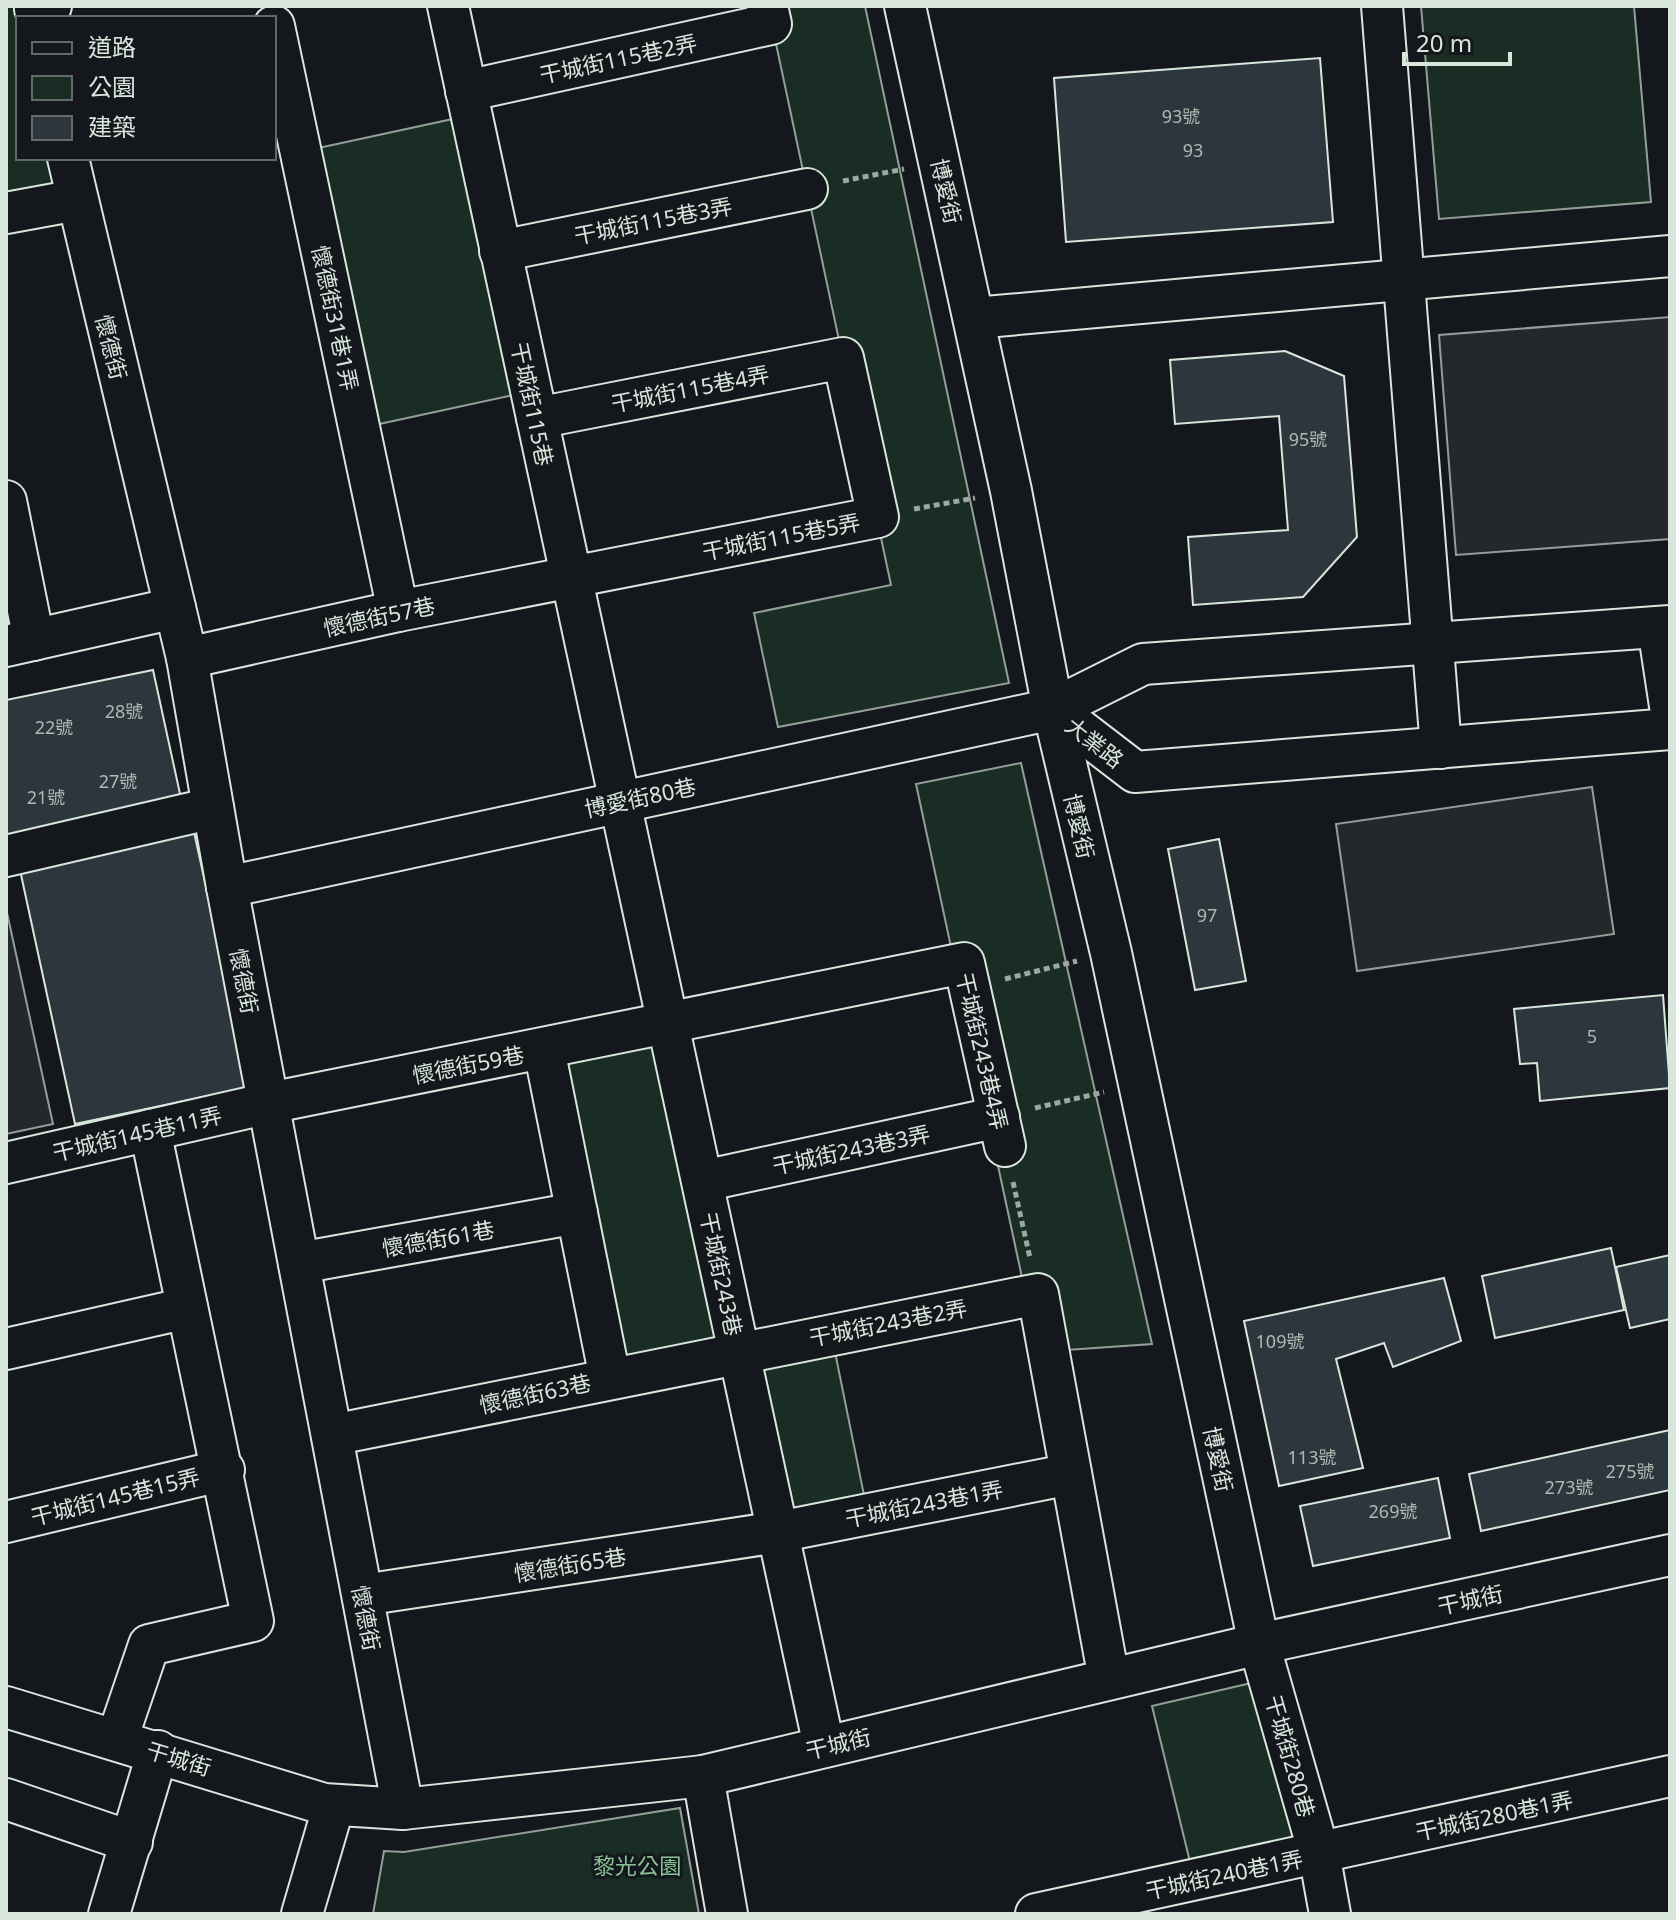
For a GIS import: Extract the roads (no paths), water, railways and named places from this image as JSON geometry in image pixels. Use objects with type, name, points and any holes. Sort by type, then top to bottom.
[{"type":"street","name":"干城街115巷","points":[[448,6],[619,802]]},
{"type":"street","name":"博愛街","points":[[905,6],[1011,491],[1053,709],[1111,953],[1259,1644]]},
{"type":"street","points":[[1382,6],[1441,748]]},
{"type":"street","name":"干城街115巷2弄","points":[[466,91],[769,15]]},
{"type":"street","name":"懷德街31巷1弄","points":[[276,35],[398,611]]},
{"type":"street","name":"懷德街","points":[[68,160],[187,658],[227,887],[403,1809]]},
{"type":"street","name":"干城街115巷3弄","points":[[500,251],[807,189]]},
{"type":"street","points":[[6,213],[77,200]]},
{"type":"street","points":[[974,318],[1670,256]]},
{"type":"street","name":"干城街115巷4弄","points":[[537,418],[843,358]]},
{"type":"street","name":"干城街115巷5弄","points":[[571,579],[878,517],[843,358]]},
{"type":"street","points":[[6,501],[20,643],[175,608]]},
{"type":"street","name":"懷德街57巷","points":[[187,658],[398,611],[571,579]]},
{"type":"street","points":[[1664,627],[1670,706]]},
{"type":"street","name":"大業路","points":[[1664,627],[1143,664],[1053,709],[1135,772],[1670,729]]},
{"type":"street","name":"博愛街80巷","points":[[227,887],[1053,709]]},
{"type":"street","name":"干城街243巷","points":[[619,802],[824,1746]]},
{"type":"street","points":[[6,856],[213,808]]},
{"type":"street","name":"干城街243巷4弄","points":[[666,1024],[964,963],[1002,1131]]},
{"type":"street","name":"懷德街59巷","points":[[269,1103],[666,1024]]},
{"type":"street","points":[[544,1049],[610,1378]]},
{"type":"street","name":"干城街145巷11弄","points":[[6,1163],[269,1103]]},
{"type":"street","points":[[117,1739],[149,1645],[253,1621],[224,1470],[150,1130]]},
{"type":"street","name":"干城街243巷3弄","points":[[703,1181],[1002,1131]]},
{"type":"street","name":"懷德街61巷","points":[[299,1263],[577,1213]]},
{"type":"street","name":"干城街243巷2弄","points":[[738,1351],[1038,1294],[1071,1474]]},
{"type":"street","points":[[6,1349],[187,1308]]},
{"type":"street","name":"懷德街63巷","points":[[332,1435],[738,1351]]},
{"type":"street","name":"干城街145巷15弄","points":[[6,1522],[224,1470]]},
{"type":"street","points":[[1071,1474],[1109,1679]]},
{"type":"street","name":"干城街243巷1弄","points":[[778,1532],[1071,1474]]},
{"type":"street","name":"懷德街65巷","points":[[363,1595],[778,1532]]},
{"type":"street","name":"干城街","points":[[6,1707],[334,1805],[403,1809],[703,1776],[1259,1644],[1670,1555]]},
{"type":"street","name":"干城街280巷","points":[[1259,1644],[1319,1853],[1330,1914]]},
{"type":"street","points":[[109,1914],[158,1751]]},
{"type":"street","points":[[703,1776],[727,1914]]},
{"type":"street","name":"干城街280巷1弄","points":[[1319,1853],[1670,1776]]},
{"type":"street","points":[[6,1799],[132,1842]]},
{"type":"street","points":[[302,1914],[334,1805]]},
{"type":"street","name":"干城街240巷1弄","points":[[1036,1914],[1319,1853]]},
{"type":"park label","name":"黎光公園","points":[[637,1865]]}]
